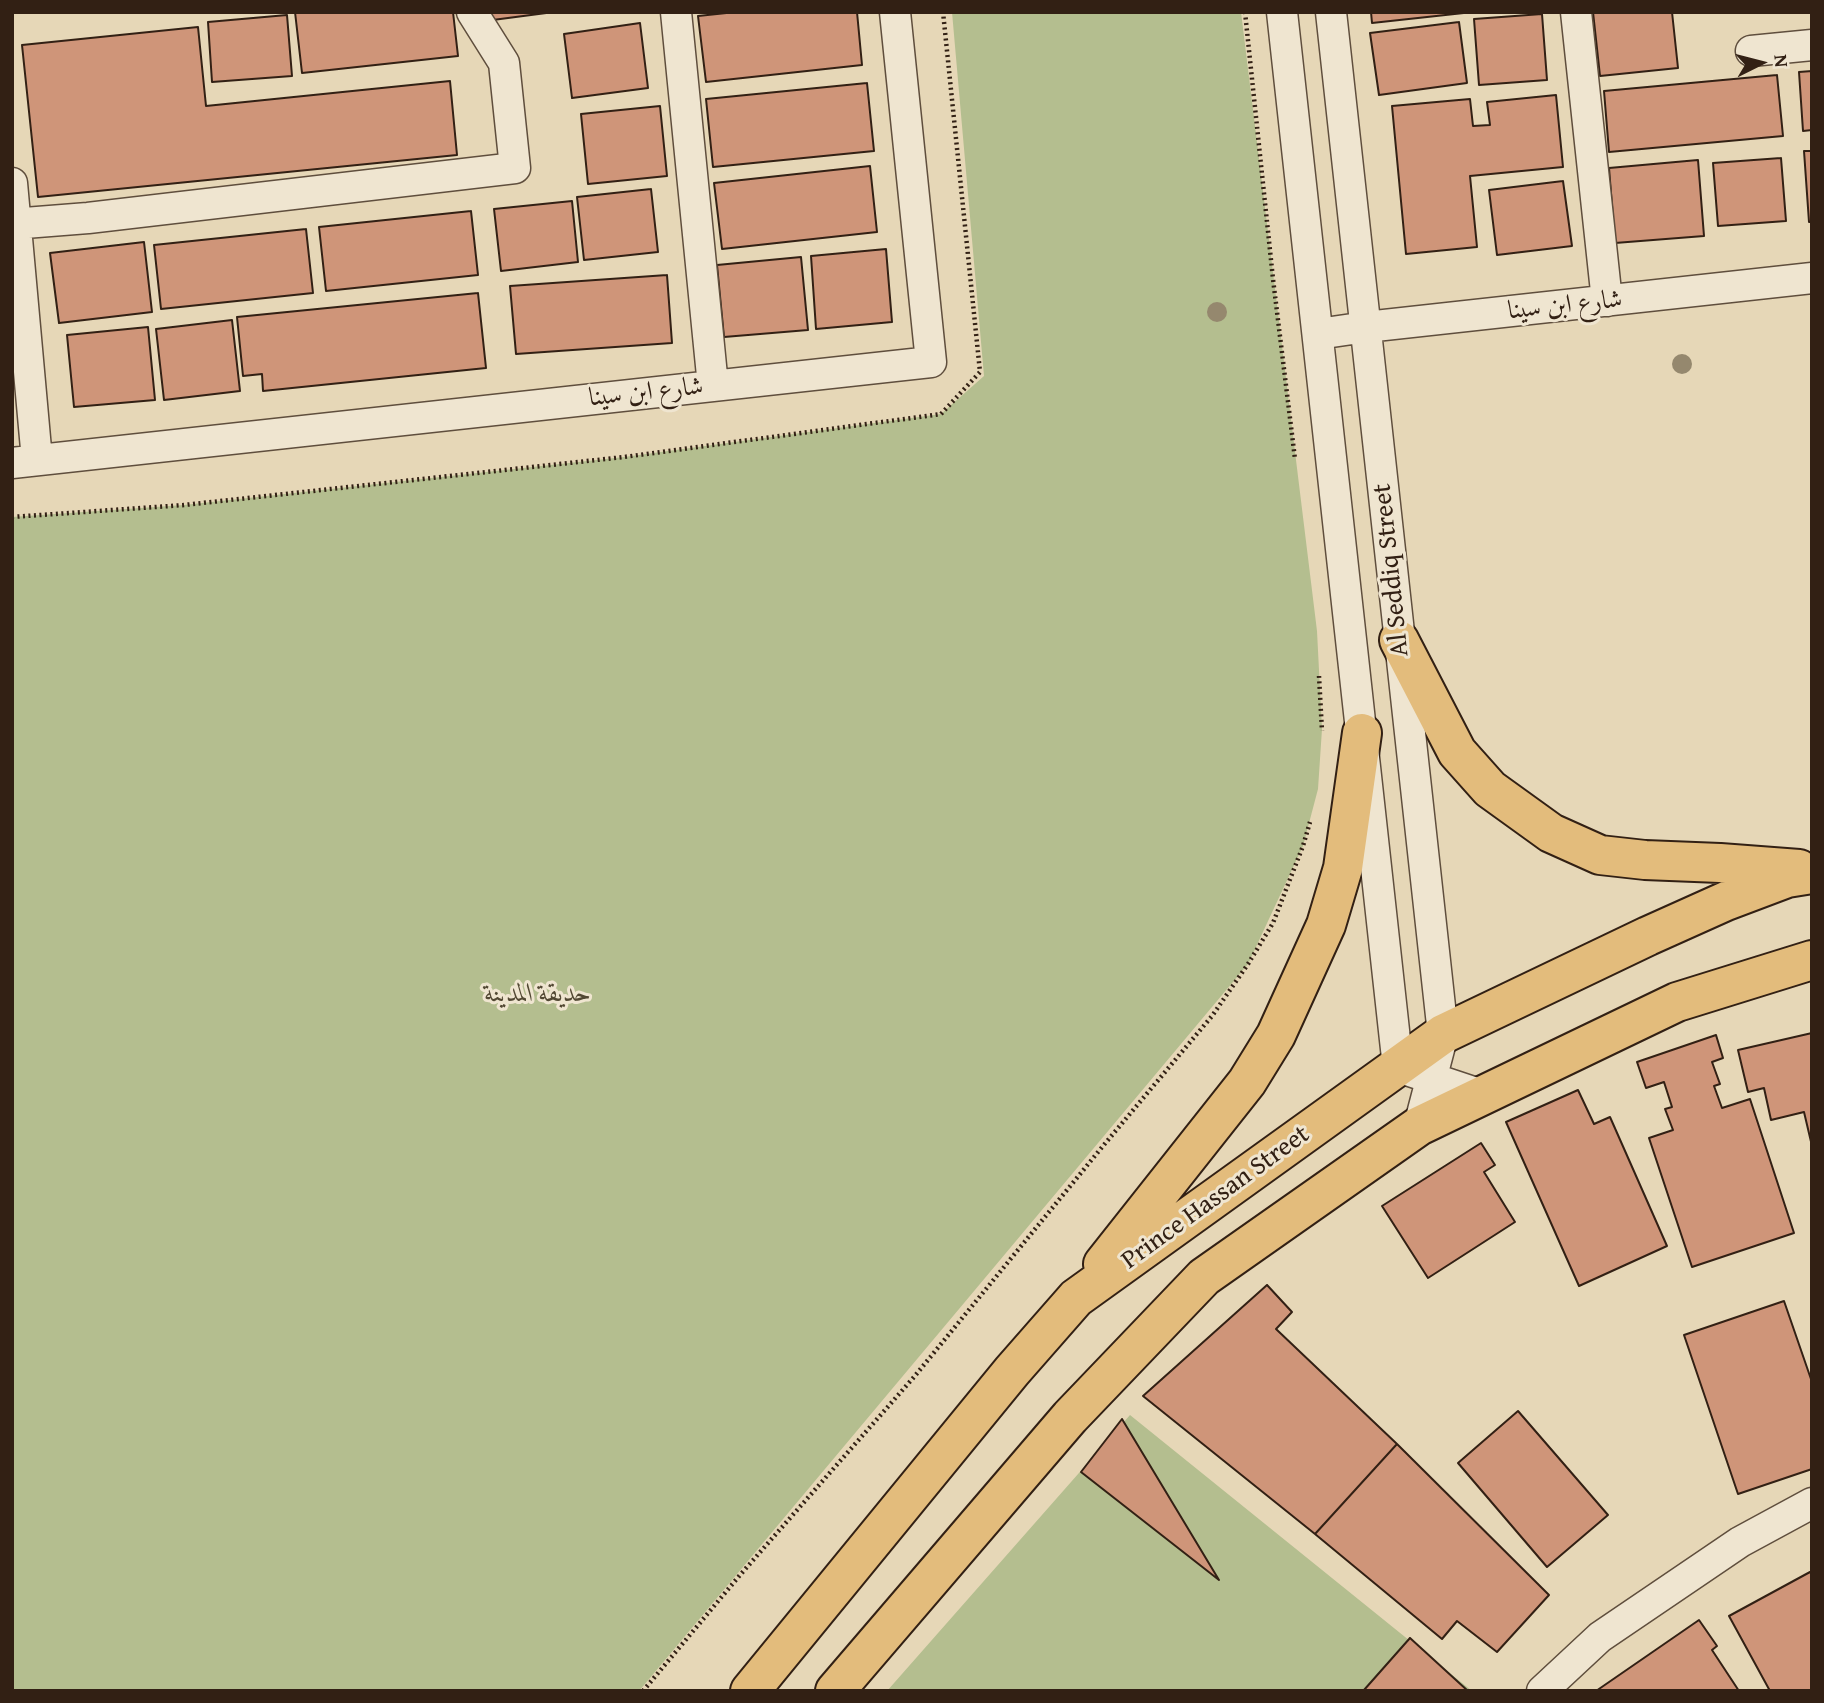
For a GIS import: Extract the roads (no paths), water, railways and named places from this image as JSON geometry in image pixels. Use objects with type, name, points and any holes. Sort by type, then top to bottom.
[{"type":"main road","points":[[1399,640],[1457,752],[1490,789],[1551,833],[1600,855],[1812,872]]},
{"type":"main road","points":[[1076,1298],[1247,1082],[1276,1035],[1326,925],[1343,868],[1362,733]]},
{"type":"main road","name":"Prince Hassan Street","points":[[750,1691],[1012,1371],[1076,1298],[1415,1072],[1443,1034],[1726,901],[1787,878],[1812,872]]},
{"type":"main road","points":[[835,1691],[1070,1417],[1204,1277],[1419,1126],[1677,1002],[1812,960]]},
{"type":"street","points":[[14,224],[88,218],[515,168],[504,63],[472,12]]},
{"type":"street","points":[[676,12],[713,386]]},
{"type":"street","name":"شارع ابن سينا","points":[[24,461],[931,362],[895,12]]},
{"type":"street","name":"Al Seddiq Street","points":[[1282,12],[1362,733],[1415,1072],[1419,1126]]},
{"type":"street","name":"Al Seddiq Street","points":[[1331,12],[1443,1034]]},
{"type":"street","points":[[1576,12],[1607,301]]},
{"type":"street","points":[[1751,51],[1812,45]]},
{"type":"street","points":[[12,183],[24,461]]},
{"type":"street","name":"شارع ابن سينا","points":[[1318,334],[1812,278]]},
{"type":"street","points":[[1415,1072],[1482,1095]]},
{"type":"street","points":[[1542,1691],[1600,1637],[1740,1542],[1812,1503]]},
{"type":"park label","name":"حديقة المدينة","points":[[538,994]]}]
